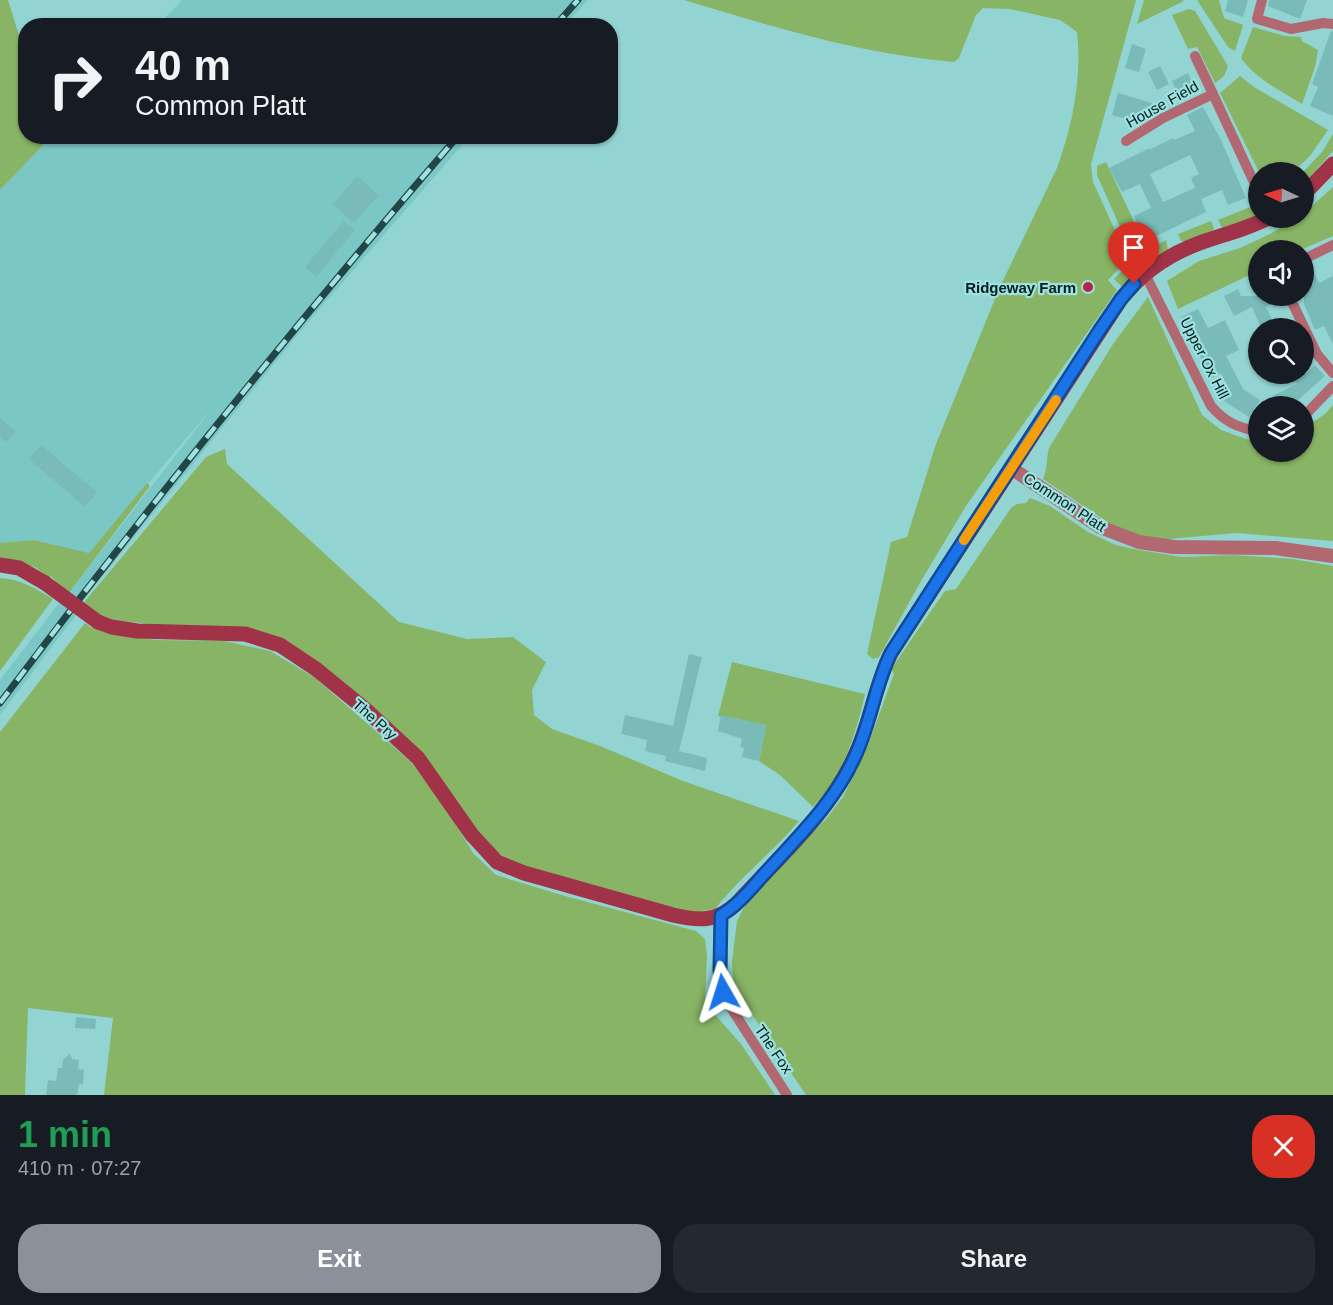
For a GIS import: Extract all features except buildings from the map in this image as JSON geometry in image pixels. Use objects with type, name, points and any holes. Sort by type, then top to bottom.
[{"type":"main road","points":[[1314,184],[1333,164]]},
{"type":"main road","points":[[1011,468],[1110,314],[1126,293],[1145,274],[1185,249],[1248,227]]},
{"type":"main road","name":"Common Platt","points":[[721,915],[741,898],[815,819],[834,794],[857,753],[879,680],[891,653],[1011,468]]},
{"type":"main road","name":"The Pry","points":[[0,565],[19,568],[45,583],[98,622],[112,627],[137,631],[245,634],[280,645],[316,669],[365,709],[418,758],[472,835],[497,861],[524,873],[673,915],[703,920],[721,915]]},
{"type":"street","points":[[1262,0],[1257,20],[1291,29],[1314,24],[1333,24]]},
{"type":"street","name":"House Field","points":[[1195,56],[1248,169]]},
{"type":"street","name":"House Field","points":[[1126,141],[1163,118],[1213,94]]},
{"type":"street","points":[[1314,254],[1333,245]]},
{"type":"street","name":"Upper Ox Hill","points":[[1145,274],[1210,406],[1227,422],[1248,429]]},
{"type":"street","points":[[1294,306],[1317,354],[1333,373]]},
{"type":"street","points":[[1314,406],[1333,386]]},
{"type":"street","name":"Common Platt","points":[[1011,468],[1100,527],[1140,542],[1174,547],[1275,548],[1333,556]]},
{"type":"street","name":"The Fox","points":[[721,915],[720,970],[726,1000],[787,1095]]},
{"type":"shaded area","points":[[182,0],[588,0],[571,18],[165,18]]},
{"type":"shaded area","points":[[44,144],[463,144],[303,328],[79,605],[68,594],[214,406],[89,553],[34,540],[0,543],[0,190]]},
{"type":"shaded area","points":[[59,603],[76,615],[0,715],[0,680]]},
{"type":"green space","points":[[0,0],[8,0],[18,32],[18,144],[44,144],[0,190]]},
{"type":"green space","points":[[684,0],[1136,0],[1091,164],[1093,182],[1128,259],[1108,280],[1117,290],[966,506],[879,657],[873,659],[867,654],[891,542],[907,537],[936,444],[999,289],[1063,151],[1072,118],[1077,84],[1077,32],[1060,20],[1010,9],[983,8],[976,15],[959,58],[954,62],[851,46]]},
{"type":"green space","points":[[1144,0],[1182,0],[1184,1],[1137,24]]},
{"type":"green space","points":[[1197,0],[1219,0],[1224,18],[1243,25],[1235,51],[1228,47]]},
{"type":"green space","points":[[1189,9],[1195,11],[1228,66],[1224,76],[1215,83],[1197,47],[1188,49],[1172,15]]},
{"type":"green space","points":[[1253,27],[1285,36],[1301,37],[1302,41],[1318,50],[1315,67],[1302,104],[1261,78],[1241,58]]},
{"type":"green space","points":[[1240,76],[1254,87],[1328,130],[1304,162],[1254,162],[1220,93]]},
{"type":"green space","points":[[1333,134],[1333,151],[1314,173],[1312,162]]},
{"type":"green space","points":[[1106,162],[1146,247],[1133,256],[1097,175],[1097,166]]},
{"type":"green space","points":[[1333,187],[1333,236],[1314,244],[1314,240],[1257,240],[1280,228],[1314,228],[1314,204]]},
{"type":"green space","points":[[1248,208],[1248,219],[1223,229],[1218,220]]},
{"type":"green space","points":[[1211,221],[1214,228],[1212,232],[1181,241],[1178,234]]},
{"type":"green space","points":[[1166,240],[1168,250],[1122,287],[1114,279],[1131,262]]},
{"type":"green space","points":[[1248,244],[1248,276],[1178,309],[1167,281],[1199,261]]},
{"type":"green space","points":[[1148,297],[1202,415],[1221,430],[1248,439],[1248,462],[1314,462],[1314,421],[1333,405],[1333,541],[1236,533],[1158,540],[1115,527],[1043,479],[1049,448],[1113,344]]},
{"type":"green space","points":[[225,449],[227,464],[399,622],[467,639],[513,637],[546,662],[532,690],[534,715],[552,729],[600,746],[683,781],[799,821],[715,909],[694,912],[627,897],[511,862],[488,846],[436,772],[306,655],[171,626],[121,621],[81,606],[206,457]]},
{"type":"green space","points":[[147,483],[150,486],[68,594],[51,576],[49,578],[35,567],[0,561],[0,543],[34,540],[89,553]]},
{"type":"green space","points":[[1030,498],[1050,506],[1088,532],[1116,545],[1182,557],[1233,555],[1293,559],[1333,566],[1333,1095],[806,1095],[749,1010],[733,980],[732,962],[737,921],[751,894],[826,819],[843,797],[868,745],[894,674],[891,669],[945,591],[956,589],[1011,508],[1017,504],[1026,503]]},
{"type":"green space","points":[[0,578],[22,582],[53,599],[0,671]]},
{"type":"green space","points":[[85,623],[92,628],[95,626],[121,635],[156,640],[224,641],[270,651],[314,677],[410,761],[448,811],[473,853],[496,875],[696,931],[705,939],[707,956],[705,998],[710,1009],[741,1044],[775,1095],[104,1095],[113,1018],[28,1008],[25,1095],[0,1095],[0,732]]},
{"type":"green space","points":[[732,662],[865,694],[847,754],[833,782],[813,807],[780,775],[759,761],[766,725],[718,716]]},
{"type":"railway","points":[[562,18],[578,0]]},
{"type":"railway","points":[[0,703],[224,416],[451,144]]},
{"type":"slow traffic","points":[[964,540],[1056,400]]},
{"type":"place","name":"Ridgeway Farm","points":[[1088,287]]},
{"type":"route","points":[[723,992],[720,981],[721,915],[736,904],[815,819],[834,794],[857,753],[879,680],[891,653],[1110,314],[1134,284]]}]
